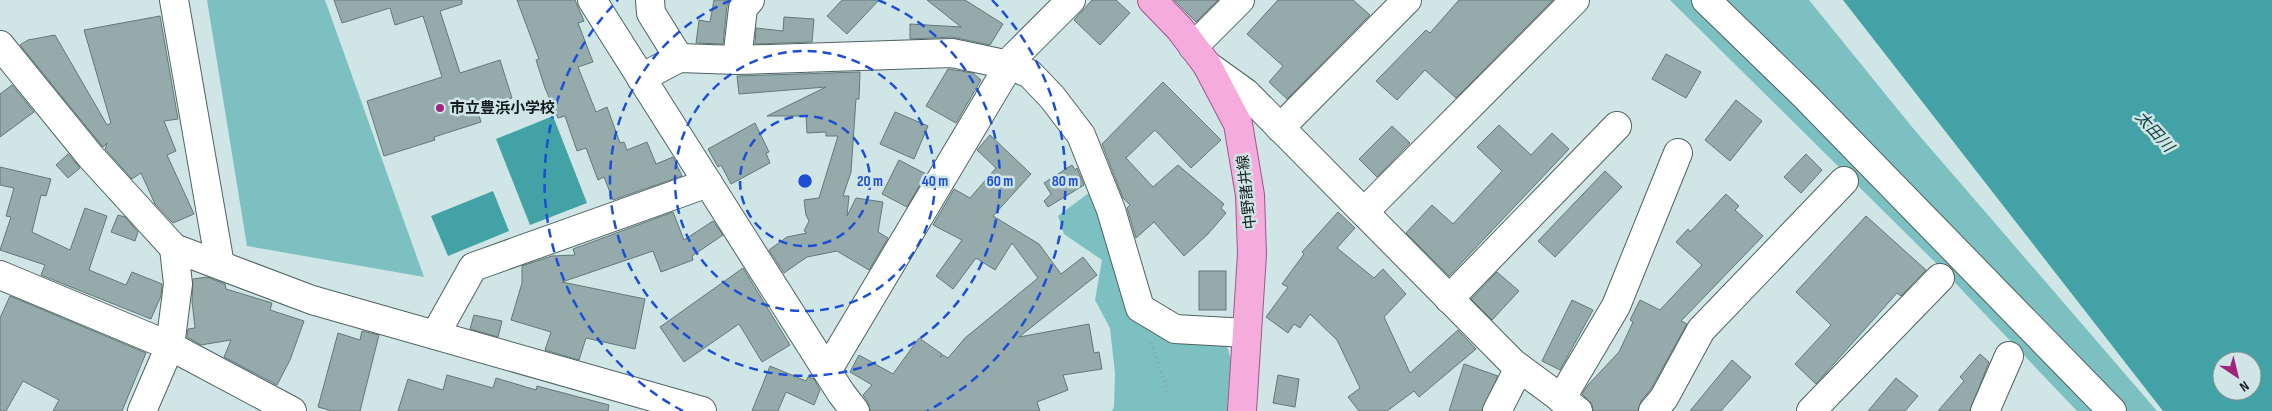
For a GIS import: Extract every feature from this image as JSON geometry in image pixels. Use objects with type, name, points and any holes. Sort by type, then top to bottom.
[{"type":"main road","name":"中野諸井線","points":[[1152,0],[1180,30],[1200,56],[1238,124],[1250,195],[1252,254],[1242,411]]},
{"type":"street","points":[[174,0],[220,265]]},
{"type":"street","points":[[592,0],[840,397]]},
{"type":"street","points":[[650,0],[651,13],[679,58]]},
{"type":"street","points":[[737,60],[743,8],[750,0]]},
{"type":"street","points":[[840,397],[1009,65],[1014,57],[1071,0]]},
{"type":"street","points":[[1240,0],[1200,56],[1246,92],[1519,368],[1569,405],[1616,306],[1678,154]]},
{"type":"street","points":[[1280,128],[1407,0]]},
{"type":"street","points":[[1364,212],[1575,0]]},
{"type":"street","points":[[1706,0],[1805,96],[2112,411]]},
{"type":"street","points":[[0,45],[91,157],[174,248],[312,300],[435,335],[669,407],[702,411]]},
{"type":"street","points":[[641,78],[679,58],[737,60],[952,53],[1009,65],[1030,74],[1052,97],[1081,135],[1111,210],[1140,308],[1176,329],[1247,333]]},
{"type":"street","points":[[1449,299],[1617,126]]},
{"type":"street","points":[[1652,411],[1664,398],[1701,330],[1844,181]]},
{"type":"street","points":[[435,335],[473,268],[708,183]]},
{"type":"street","points":[[142,411],[170,346],[178,284],[174,248]]},
{"type":"street","points":[[0,275],[170,346],[292,411]]},
{"type":"street","points":[[1811,411],[1940,278]]},
{"type":"street","points":[[1985,411],[2009,356]]},
{"type":"street","points":[[1497,411],[1519,368]]},
{"type":"path","points":[[1140,308],[1169,395]]},
{"type":"shaded area","points":[[207,0],[325,0],[424,277],[247,246]]},
{"type":"shaded area","points":[[1670,0],[1809,0],[1912,127],[2157,411],[2077,411],[1941,268]]},
{"type":"shaded area","points":[[1090,192],[1140,308],[1223,332],[1243,402],[1240,411],[1112,411],[1114,407],[1115,374],[1110,328],[1095,300],[1102,260],[1064,234],[1058,216]]},
{"type":"water","name":"太田川","points":[[1843,0],[2272,0],[2272,411],[2163,411]]},
{"type":"water","points":[[553,116],[587,203],[530,225],[496,139]]},
{"type":"water","points":[[493,191],[509,231],[448,256],[431,216]]},
{"type":"building","points":[[334,0],[462,0],[462,4],[440,11],[460,73],[500,60],[512,98],[477,109],[481,122],[434,137],[435,140],[384,156],[367,101],[442,77],[423,16],[395,25],[390,8],[342,23]]},
{"type":"building","points":[[517,0],[575,0],[584,21],[578,23],[593,62],[578,67],[596,112],[607,107],[620,143],[624,142],[627,150],[647,142],[656,164],[673,157],[682,176],[613,200],[604,177],[598,180],[586,148],[577,151],[565,116],[558,118],[545,88],[536,60],[539,59]]},
{"type":"building","points":[[714,0],[730,0],[727,6],[723,44],[696,43],[699,20],[710,22]]},
{"type":"building","points":[[842,0],[879,0],[847,34],[827,16]]},
{"type":"building","points":[[927,0],[965,0],[1003,24],[990,45],[952,37],[910,39],[910,24],[961,27]]},
{"type":"building","points":[[1092,0],[1116,0],[1130,13],[1100,45],[1074,20]]},
{"type":"building","points":[[1174,0],[1218,0],[1196,22]]},
{"type":"building","points":[[1278,0],[1353,0],[1370,15],[1287,99],[1269,82],[1283,66],[1247,34]]},
{"type":"building","points":[[1459,0],[1553,0],[1456,98],[1425,70],[1397,100],[1376,81],[1426,30],[1430,33]]},
{"type":"building","points":[[160,16],[178,119],[164,121],[176,151],[167,155],[194,214],[173,223],[155,204],[141,173],[132,179],[105,149],[107,143],[103,147],[20,45],[28,40],[55,35],[107,125],[111,123],[84,30]]},
{"type":"building","points":[[784,17],[814,19],[812,42],[755,44],[756,28],[783,31]]},
{"type":"building","points":[[1666,54],[1701,72],[1686,98],[1652,79]]},
{"type":"building","points":[[948,69],[973,73],[981,80],[956,123],[926,106]]},
{"type":"building","points":[[860,72],[859,99],[856,99],[851,172],[843,196],[849,196],[847,216],[856,198],[883,202],[878,232],[888,238],[869,270],[837,251],[807,257],[784,273],[769,250],[787,237],[807,233],[804,231],[809,221],[806,215],[804,200],[819,198],[838,136],[826,136],[826,132],[807,133],[806,116],[767,116],[826,87],[739,94],[737,76]]},
{"type":"building","points":[[1163,82],[1221,140],[1191,168],[1155,130],[1126,158],[1153,187],[1178,165],[1224,204],[1221,208],[1226,213],[1208,234],[1184,256],[1154,222],[1136,238],[1127,208],[1130,205],[1123,198],[1102,144]]},
{"type":"building","points":[[12,85],[34,112],[0,137],[0,94]]},
{"type":"building","points":[[1736,100],[1762,121],[1730,161],[1705,140]]},
{"type":"building","points":[[895,112],[928,126],[914,159],[880,144]]},
{"type":"building","points":[[755,123],[769,152],[766,153],[770,163],[731,184],[721,165],[718,167],[708,149]]},
{"type":"building","points":[[1499,125],[1531,155],[1552,133],[1569,149],[1449,276],[1406,233],[1432,205],[1453,224],[1502,171],[1477,147]]},
{"type":"building","points":[[1392,126],[1410,143],[1377,177],[1359,159]]},
{"type":"building","points":[[990,135],[1031,174],[993,216],[1039,244],[1061,274],[1083,257],[1097,275],[1019,337],[1089,324],[1094,353],[1099,352],[1102,369],[1063,375],[1068,390],[1037,402],[1040,411],[870,411],[868,402],[863,395],[872,385],[850,372],[859,355],[893,374],[919,338],[942,354],[940,357],[943,355],[948,358],[965,338],[1038,278],[1012,243],[995,270],[976,258],[953,289],[936,276],[962,240],[933,225],[954,189],[970,198],[996,168],[977,150]]},
{"type":"building","points":[[68,154],[80,168],[68,178],[56,165]]},
{"type":"building","points":[[1806,154],[1822,170],[1801,193],[1784,177]]},
{"type":"building","points":[[899,160],[926,174],[907,207],[882,194]]},
{"type":"building","points":[[1072,165],[1075,170],[1077,168],[1084,185],[1048,207],[1044,201],[1051,194],[1044,183]]},
{"type":"building","points":[[0,167],[51,179],[46,196],[41,195],[32,232],[70,250],[85,208],[107,216],[89,270],[126,285],[132,272],[162,284],[161,296],[151,319],[41,275],[45,265],[0,250],[11,217],[6,216],[14,188],[0,185]]},
{"type":"building","points":[[1605,171],[1622,187],[1555,257],[1538,241]]},
{"type":"building","points":[[1726,194],[1739,206],[1735,210],[1763,236],[1681,321],[1687,324],[1651,389],[1641,401],[1638,411],[1593,411],[1592,404],[1582,394],[1619,352],[1633,322],[1630,320],[1640,300],[1660,310],[1702,265],[1676,242],[1688,229],[1690,232]]},
{"type":"building","points":[[673,212],[684,240],[713,221],[723,235],[692,256],[693,260],[661,272],[653,251],[562,282],[645,299],[635,349],[586,338],[579,360],[545,350],[551,332],[511,320],[522,283],[522,266],[552,256],[575,255],[573,249]]},
{"type":"building","points":[[1338,212],[1355,228],[1337,248],[1374,278],[1383,269],[1406,294],[1384,317],[1410,373],[1458,330],[1476,349],[1419,397],[1414,391],[1387,411],[1359,411],[1348,397],[1360,388],[1337,340],[1310,314],[1300,328],[1294,324],[1288,333],[1266,317],[1288,287],[1282,284],[1304,254],[1302,252]]},
{"type":"building","points":[[118,215],[125,217],[138,232],[135,241],[111,232]]},
{"type":"building","points":[[1866,216],[1926,270],[1901,296],[1897,293],[1816,384],[1795,364],[1831,325],[1796,292]]},
{"type":"building","points":[[743,268],[790,345],[762,362],[739,324],[684,362],[660,327]]},
{"type":"building","points":[[1199,271],[1226,271],[1226,310],[1199,310]]},
{"type":"building","points":[[1497,272],[1519,291],[1492,320],[1471,299]]},
{"type":"building","points":[[207,277],[225,284],[226,289],[272,303],[270,310],[304,321],[290,360],[277,385],[224,357],[231,340],[201,345],[187,337],[188,329],[195,328],[192,301],[193,279]]},
{"type":"building","points":[[10,296],[146,353],[122,411],[53,411],[59,400],[23,381],[6,411],[0,411],[0,318]]},
{"type":"building","points":[[1572,300],[1593,310],[1560,370],[1542,361]]},
{"type":"building","points":[[474,315],[502,321],[498,337],[470,329]]},
{"type":"building","points":[[362,331],[379,335],[360,411],[332,411],[318,407],[338,333],[360,340]]},
{"type":"building","points":[[1980,354],[1989,362],[1970,411],[1938,411],[1964,381],[1960,377]]},
{"type":"building","points":[[1732,360],[1751,377],[1721,411],[1690,411]]},
{"type":"building","points":[[1464,364],[1498,376],[1482,411],[1449,411]]},
{"type":"building","points":[[770,366],[806,381],[808,377],[814,379],[820,390],[814,405],[786,392],[778,411],[752,411]]},
{"type":"building","points":[[447,375],[493,388],[496,378],[536,390],[537,386],[609,405],[608,411],[398,411],[408,379],[443,390]]},
{"type":"building","points":[[1278,375],[1299,379],[1295,407],[1273,403]]},
{"type":"building","points":[[1896,378],[1918,396],[1905,411],[1868,411]]},
{"type":"place","name":"市立豊浜小学校","points":[[440,108]]}]
